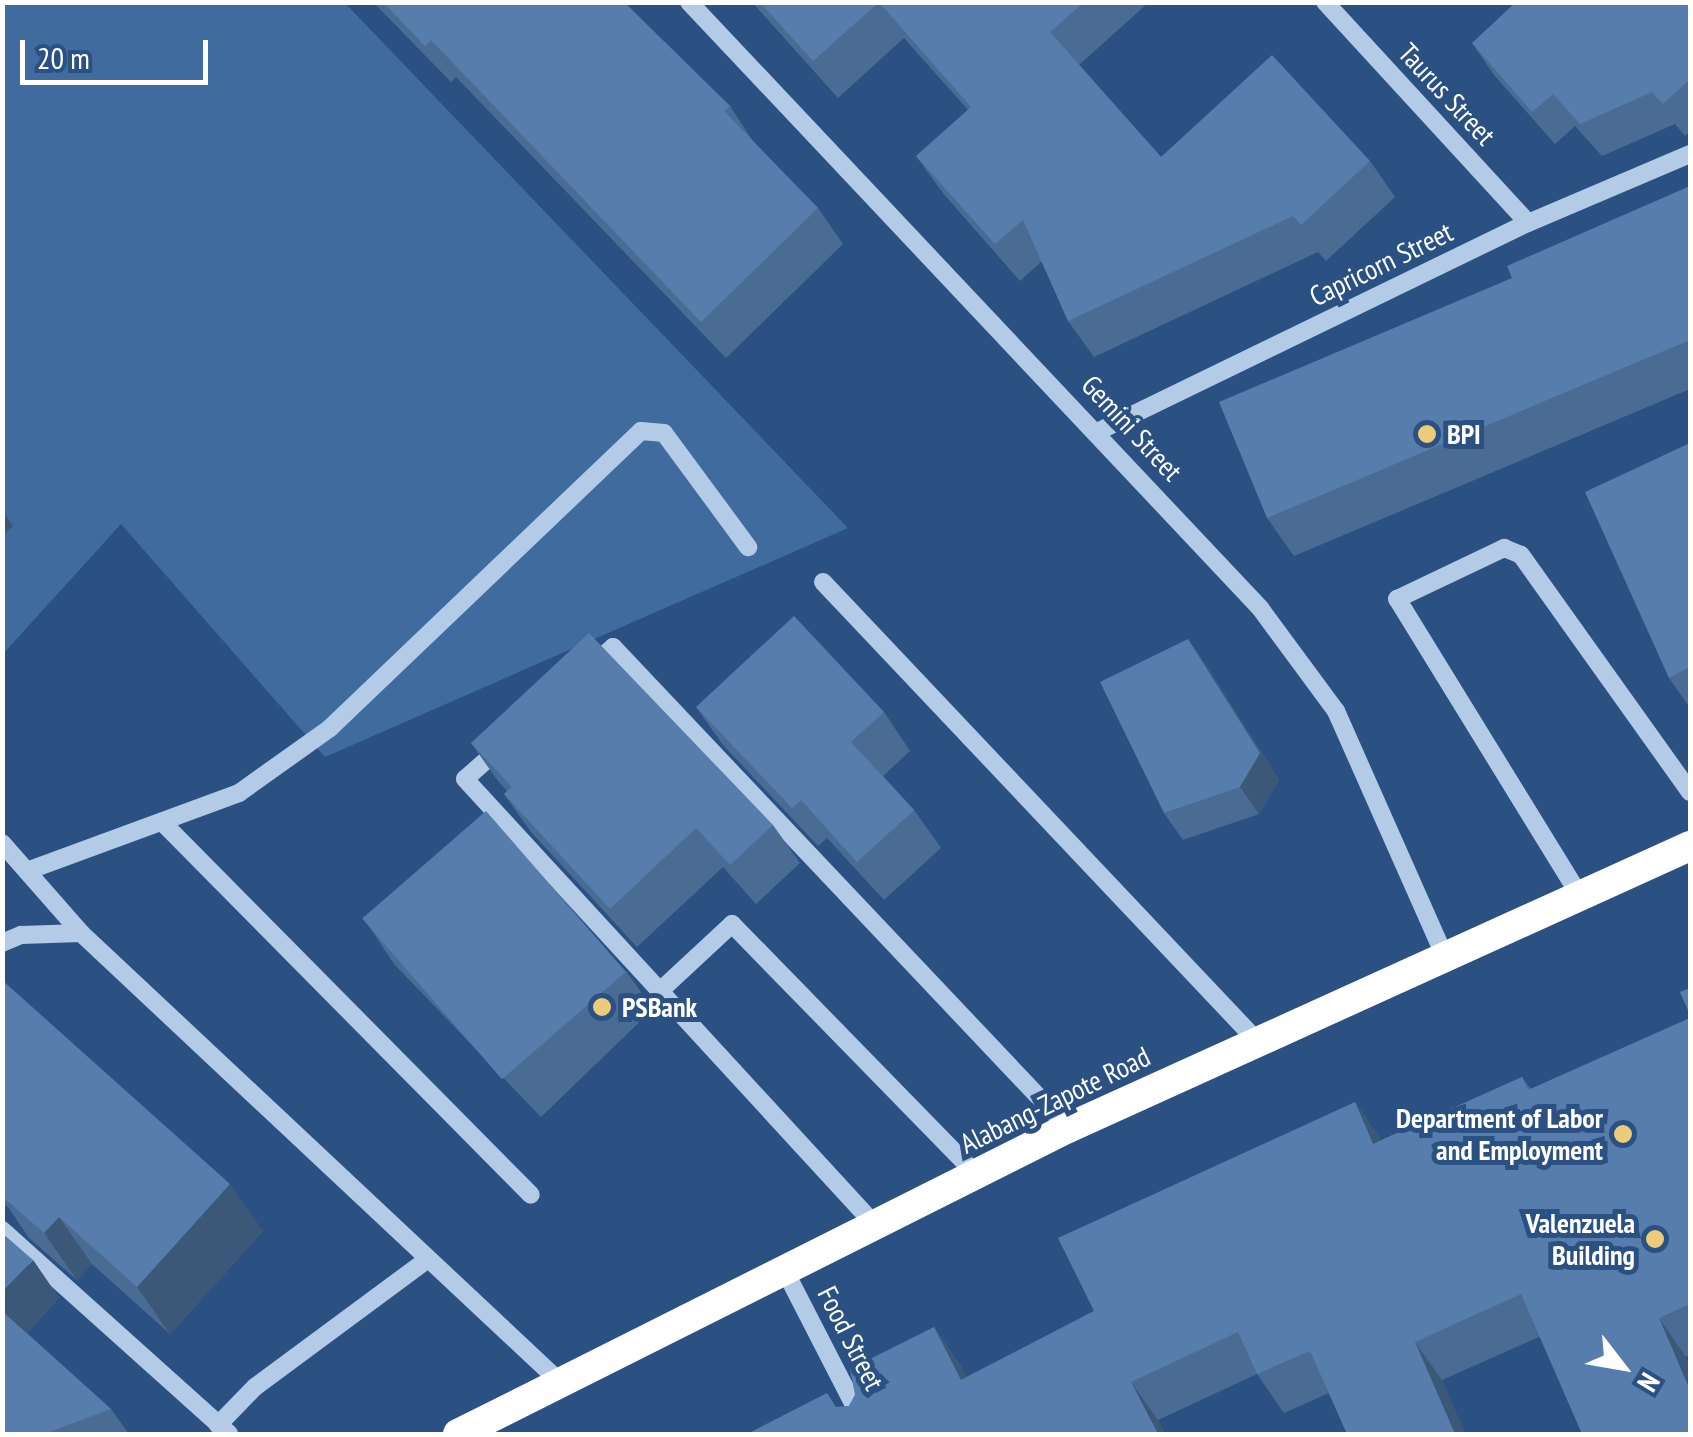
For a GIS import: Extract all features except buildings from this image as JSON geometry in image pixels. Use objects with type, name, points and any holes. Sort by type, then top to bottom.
[{"type":"highway","name":"Alabang-Zapote Road","points":[[458,1434],[783,1267],[1068,1128],[1690,846]]},
{"type":"street","name":"Gemini Street","points":[[689,2],[1099,431],[1260,608],[1336,711],[1444,955]]},
{"type":"street","name":"Taurus Street","points":[[1325,2],[1528,223]]},
{"type":"street","name":"Capricorn Street","points":[[1099,431],[1528,223],[1690,154]]},
{"type":"street","points":[[26,871],[165,824],[239,793],[330,728],[641,431],[664,433],[748,547]]},
{"type":"street","points":[[1580,896],[1397,599],[1504,548],[1520,555],[1690,792]]},
{"type":"street","points":[[823,582],[1257,1041]]},
{"type":"street","points":[[568,686],[613,646],[1068,1128]]},
{"type":"street","points":[[509,740],[465,779],[874,1224]]},
{"type":"street","points":[[165,824],[531,1195]]},
{"type":"street","points":[[2,843],[80,933],[561,1383]]},
{"type":"street","points":[[661,990],[732,924],[976,1174]]},
{"type":"street","points":[[2,943],[21,935],[80,933]]},
{"type":"street","points":[[2,1230],[224,1430],[255,1388],[428,1259]]},
{"type":"street","name":"Food Street","points":[[783,1267],[869,1434]]},
{"type":"shaded area","points":[[3,3],[345,3],[848,528],[325,757],[121,524],[3,654]]},
{"type":"place","name":"BPI","points":[[1427,434]]},
{"type":"place","name":"PSBank","points":[[602,1007]]},
{"type":"place","name":"Department of Labor and Employment","points":[[1623,1134]]},
{"type":"place","name":"Valenzuela Building","points":[[1655,1239]]}]
